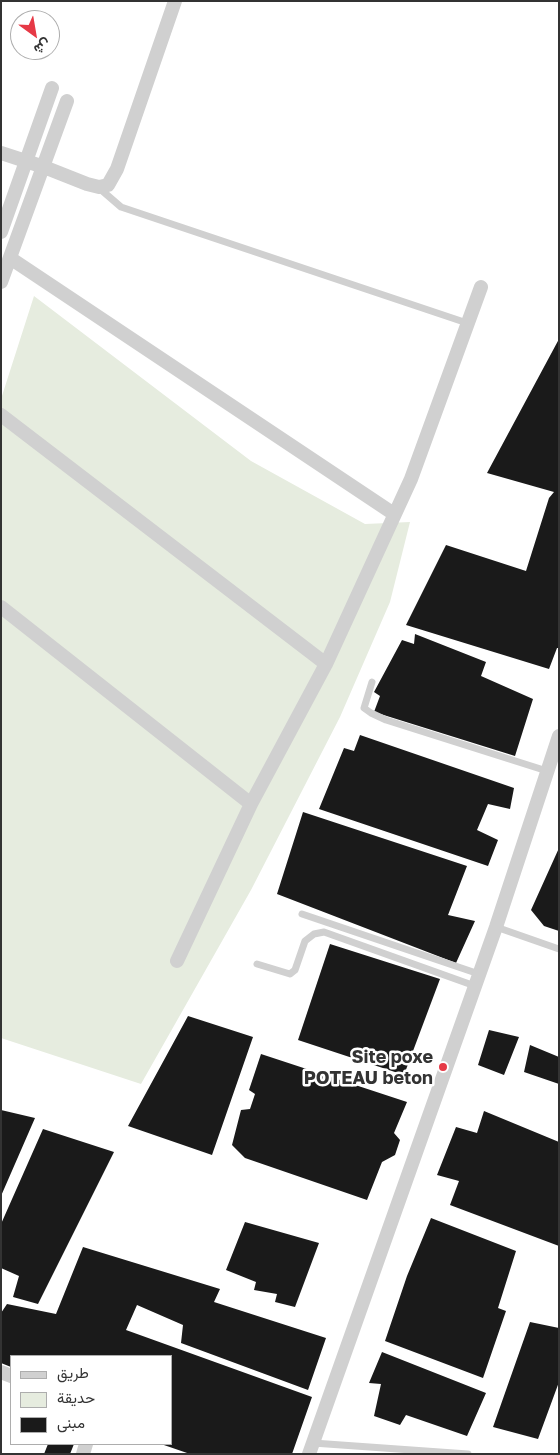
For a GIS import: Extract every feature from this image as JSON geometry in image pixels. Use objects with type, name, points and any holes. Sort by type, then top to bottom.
[{"type":"street","points":[[1,153],[98,187],[108,185],[113,178],[176,1]]},
{"type":"street","points":[[1,232],[52,88]]},
{"type":"street","points":[[1,282],[67,101]]},
{"type":"street","points":[[10,258],[394,514]]},
{"type":"street","points":[[177,961],[251,804],[326,664],[411,479],[481,287]]},
{"type":"street","points":[[1,415],[326,664]]},
{"type":"street","points":[[1,607],[251,804]]},
{"type":"street","points":[[311,1448],[496,927],[559,736]]},
{"type":"lane","points":[[98,187],[121,207],[467,323]]},
{"type":"lane","points":[[372,682],[364,708],[371,714],[547,771]]},
{"type":"lane","points":[[302,914],[477,980]]},
{"type":"lane","points":[[496,927],[559,949]]},
{"type":"lane","points":[[257,964],[290,974],[295,970],[305,941],[314,934],[324,932],[477,980]]},
{"type":"lane","points":[[311,1448],[468,1454]]},
{"type":"green space","points":[[34,296],[251,461],[365,524],[410,522],[390,602],[340,717],[251,890],[141,1084],[1,1038],[1,399]]},
{"type":"building","points":[[559,339],[559,648],[557,648],[549,669],[406,625],[446,545],[526,571],[549,498],[554,492],[487,473]]},
{"type":"building","points":[[415,634],[486,662],[481,676],[533,699],[515,756],[374,712],[380,696],[374,692],[402,640],[414,644]]},
{"type":"building","points":[[360,735],[514,788],[510,809],[488,804],[477,830],[498,840],[488,866],[319,809],[344,748],[354,751]]},
{"type":"building","points":[[303,812],[467,866],[448,915],[475,921],[456,963],[277,894]]},
{"type":"building","points":[[559,848],[559,931],[544,926],[531,910]]},
{"type":"building","points":[[330,944],[440,979],[404,1075],[298,1040]]},
{"type":"building","points":[[188,1016],[253,1037],[212,1155],[128,1126]]},
{"type":"building","points":[[489,1030],[519,1037],[504,1075],[478,1065]]},
{"type":"building","points":[[530,1045],[559,1057],[559,1084],[524,1072]]},
{"type":"building","points":[[261,1054],[407,1102],[394,1133],[400,1140],[395,1155],[382,1162],[367,1200],[245,1158],[232,1145],[241,1110],[250,1109],[255,1094],[249,1090]]},
{"type":"building","points":[[1,1110],[35,1118],[1,1196]]},
{"type":"building","points":[[484,1111],[559,1142],[559,1246],[450,1205],[459,1181],[437,1175],[456,1127],[477,1133]]},
{"type":"building","points":[[43,1129],[114,1152],[38,1304],[13,1297],[19,1276],[1,1268],[1,1224]]},
{"type":"building","points":[[431,1218],[516,1251],[498,1308],[506,1311],[483,1378],[385,1341],[407,1276]]},
{"type":"building","points":[[245,1222],[319,1243],[295,1307],[275,1302],[277,1294],[254,1290],[256,1282],[226,1270]]},
{"type":"building","points":[[83,1247],[220,1289],[214,1302],[326,1338],[308,1390],[181,1343],[183,1325],[137,1305],[126,1330],[312,1397],[292,1454],[190,1454],[164,1445],[172,1445],[172,1355],[10,1355],[10,1367],[1,1363],[1,1313],[7,1304],[56,1314]]},
{"type":"building","points":[[530,1322],[559,1328],[559,1382],[538,1439],[493,1427]]},
{"type":"building","points":[[382,1352],[486,1393],[467,1436],[406,1415],[400,1425],[374,1416],[381,1384],[369,1383]]},
{"type":"building","points":[[48,1445],[74,1445],[70,1454],[44,1454]]},
{"type":"place","name":"Site poxe POTEAU beton","points":[[443,1067]]}]
